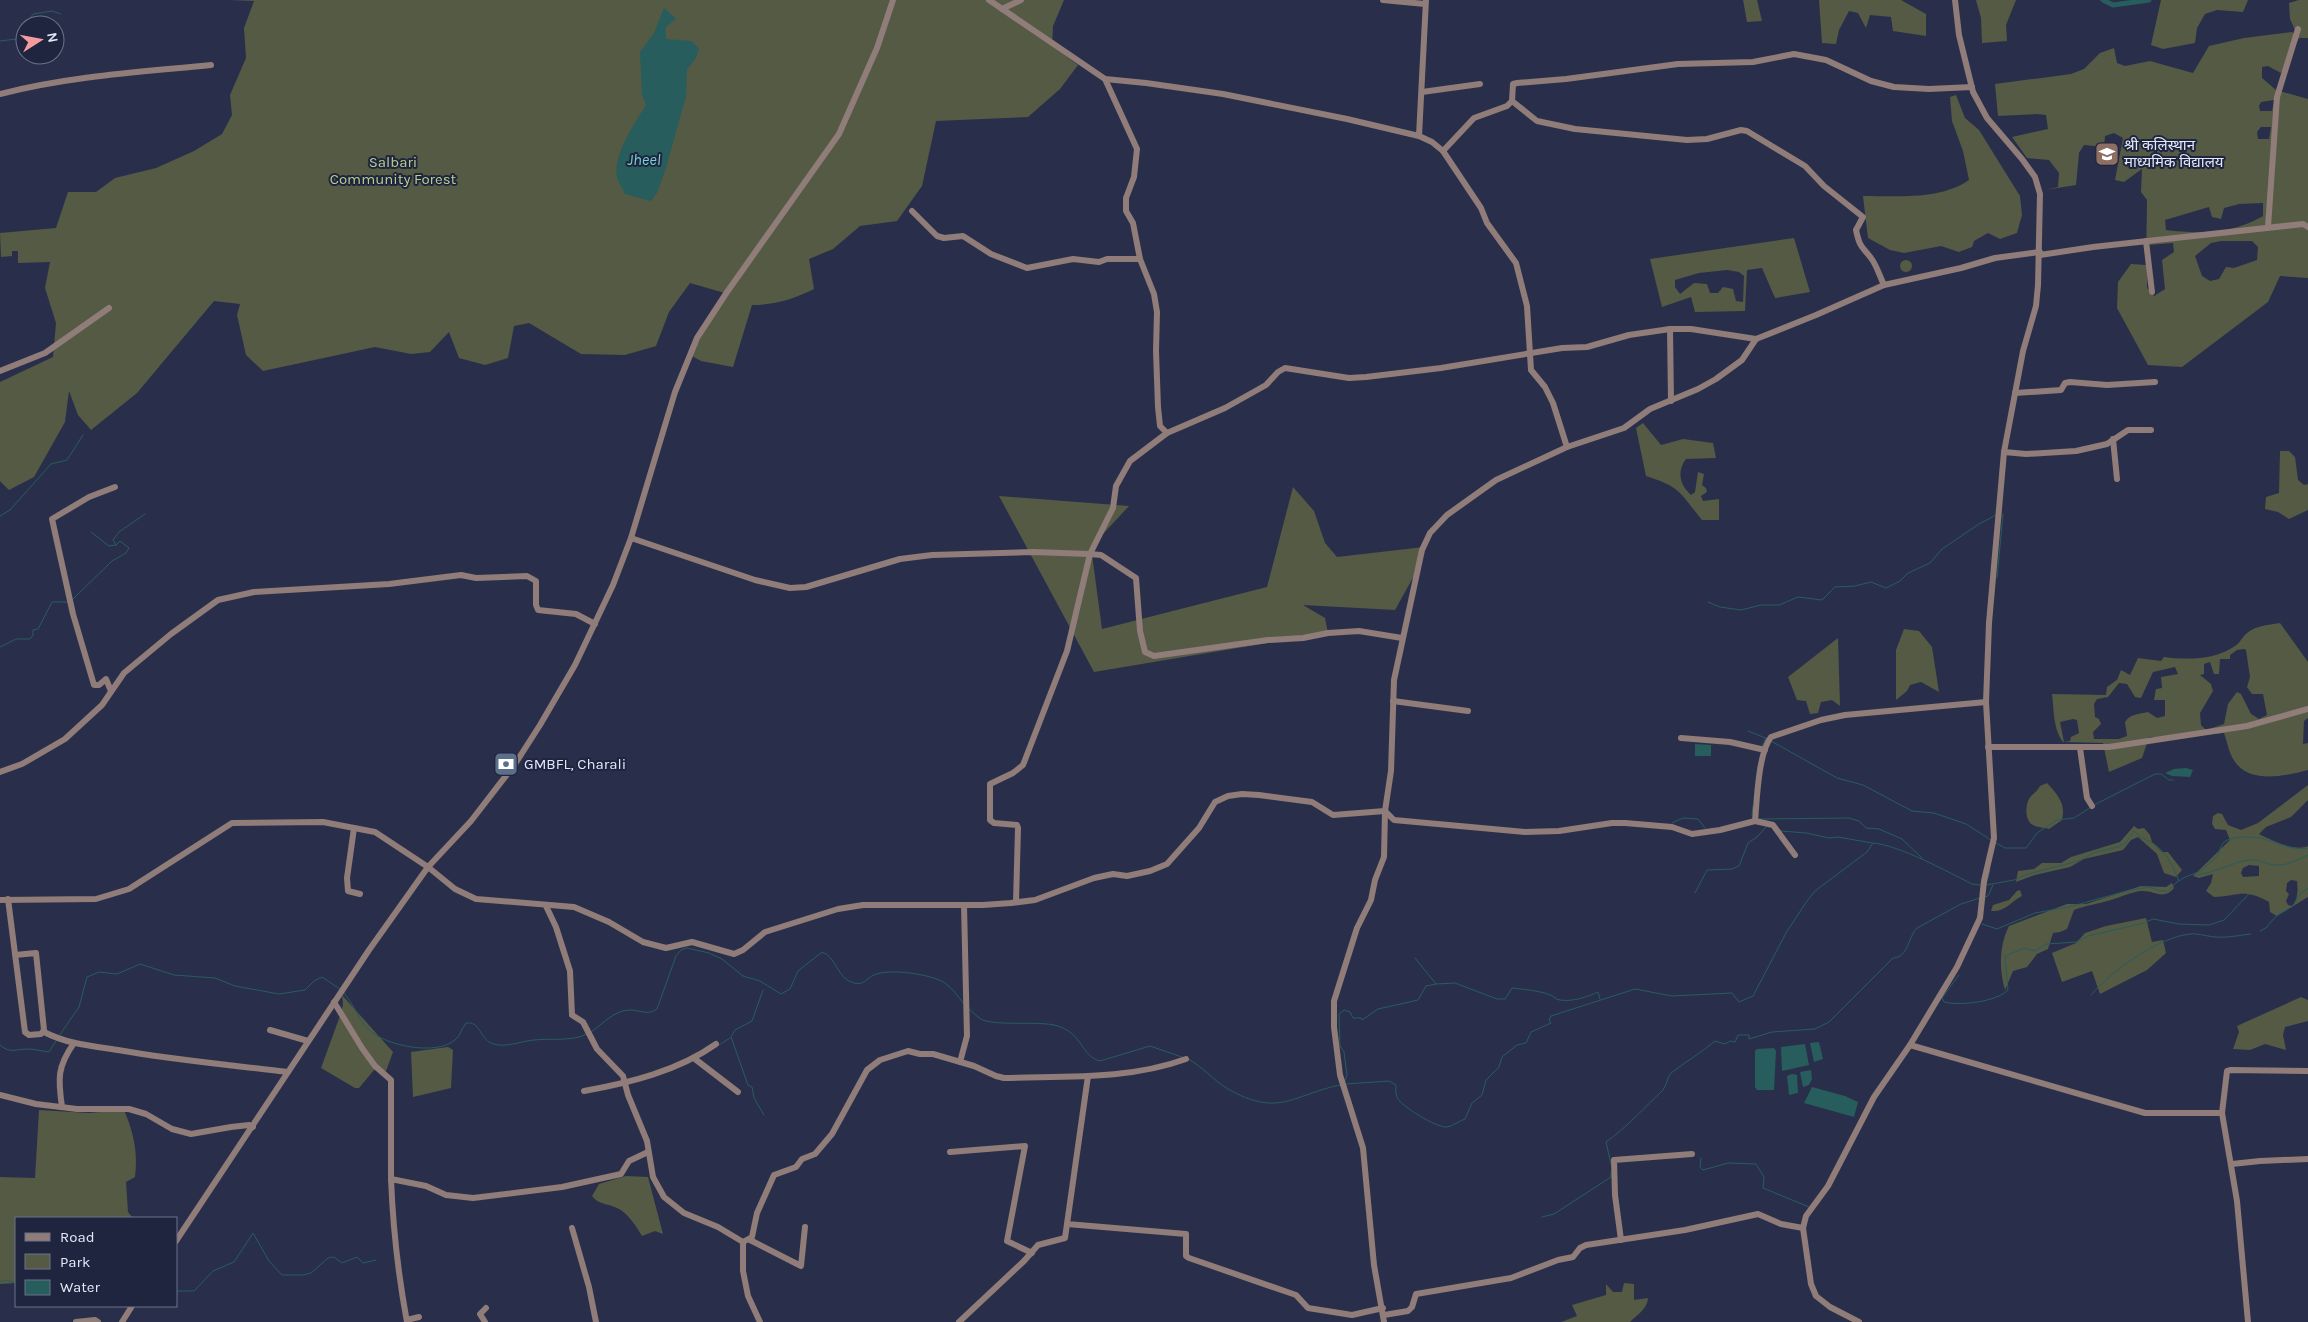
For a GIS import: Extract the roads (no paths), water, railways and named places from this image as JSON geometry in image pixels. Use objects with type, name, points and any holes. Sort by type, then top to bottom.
[{"type":"street","points":[[178,1238],[254,1127],[344,986],[428,868],[471,821],[515,764],[545,716],[595,624],[631,538],[675,392],[697,338],[727,292],[839,134],[877,48],[893,0]]},
{"type":"street","points":[[989,0],[1105,79],[1224,94],[1347,119],[1419,136],[1432,142],[1443,151],[1481,208],[1487,222],[1516,263],[1527,306],[1531,370],[1545,387],[1554,403],[1567,447]]},
{"type":"street","points":[[1002,9],[1021,0]]},
{"type":"street","points":[[1383,0],[1425,2],[1419,136]]},
{"type":"street","points":[[1859,1322],[1830,1307],[1816,1296],[1811,1284],[1803,1228],[1806,1216],[1828,1186],[1874,1097],[1910,1045],[1957,967],[1979,923],[1982,896],[1993,841],[1986,702],[1989,623],[2004,452],[2023,351],[2036,306],[2040,254],[2040,194],[2035,177],[1987,118],[1972,87],[1959,35],[1955,0]]},
{"type":"street","points":[[2268,227],[2277,97],[2298,29]]},
{"type":"street","points":[[1512,101],[1513,84],[1517,82],[1566,79],[1678,64],[1753,62],[1794,54],[1821,58],[1871,80],[1894,87],[1929,89],[1972,87]]},
{"type":"street","points":[[0,94],[42,83],[82,77],[211,65]]},
{"type":"street","points":[[1105,79],[1137,149],[1134,177],[1126,198],[1126,211],[1133,223],[1140,259],[1154,294],[1157,312],[1158,407],[1160,426],[1167,432]]},
{"type":"street","points":[[1422,92],[1480,84]]},
{"type":"street","points":[[1443,151],[1474,118],[1500,109],[1512,101]]},
{"type":"street","points":[[1512,101],[1537,121],[1575,129],[1687,140],[1707,139],[1741,130],[1754,135],[1805,166],[1824,186],[1863,217],[1856,230],[1859,242],[1862,249],[1872,259],[1884,285]]},
{"type":"street","points":[[912,211],[937,236],[944,238],[963,236],[991,254],[1027,268],[1073,260],[1099,262],[1107,259],[1140,259]]},
{"type":"street","points":[[1016,902],[1018,828],[1017,826],[994,823],[990,820],[990,784],[1013,773],[1023,765],[1067,651],[1090,554],[1113,508],[1116,486],[1122,474],[1130,461],[1167,432],[1233,403],[1266,385],[1278,372],[1285,368],[1349,378],[1366,377],[1562,348],[1587,347],[1629,335],[1670,329],[1691,329],[1756,339],[1816,316],[1884,285],[1995,258],[2146,241],[2211,236],[2268,227],[2303,224],[2308,226]]},
{"type":"street","points":[[2146,241],[2152,292]]},
{"type":"street","points":[[0,371],[45,353],[109,308]]},
{"type":"street","points":[[1670,329],[1671,401]]},
{"type":"street","points":[[1384,1315],[1374,1265],[1363,1148],[1340,1075],[1334,1027],[1334,1001],[1358,928],[1371,900],[1375,880],[1384,857],[1385,811],[1391,771],[1394,680],[1422,550],[1430,533],[1447,515],[1496,480],[1567,447],[1624,428],[1650,409],[1698,390],[1730,370],[1742,360],[1756,339]]},
{"type":"street","points":[[2015,393],[2061,390],[2065,383],[2070,382],[2107,385],[2155,382]]},
{"type":"street","points":[[2004,452],[2026,454],[2067,452],[2107,444],[2128,430],[2150,430]]},
{"type":"street","points":[[2113,439],[2117,479]]},
{"type":"street","points":[[111,691],[106,679],[99,685],[94,685],[73,614],[52,520],[89,497],[115,487]]},
{"type":"street","points":[[631,538],[755,580],[790,588],[806,587],[900,559],[932,555],[1033,552],[1101,555],[1136,578],[1140,631],[1145,652],[1154,656],[1268,640],[1303,638],[1352,631],[1402,638]]},
{"type":"street","points":[[0,772],[22,764],[65,739],[102,705],[124,673],[218,600],[254,592],[390,584],[462,575],[476,578],[528,576],[536,580],[536,605],[538,610],[576,614],[595,624]]},
{"type":"street","points":[[1393,701],[1468,711]]},
{"type":"street","points":[[1755,816],[1765,750],[1770,739],[1822,720],[1845,715],[1986,702]]},
{"type":"street","points":[[1988,747],[2109,747],[2211,733],[2247,726],[2308,709]]},
{"type":"street","points":[[1681,738],[1730,742],[1765,750]]},
{"type":"street","points":[[2080,748],[2087,798],[2092,806]]},
{"type":"street","points":[[0,900],[96,899],[129,889],[232,823],[323,822],[375,832],[455,889],[476,899],[574,907],[608,922],[643,942],[666,948],[692,942],[734,954],[743,950],[765,932],[838,909],[863,905],[964,905],[1035,900],[1094,878],[1113,874],[1133,875],[1150,871],[1167,864],[1199,828],[1215,802],[1228,796],[1242,794],[1312,802],[1333,815],[1385,811],[1394,820],[1525,832],[1559,831],[1625,823],[1672,827],[1692,834],[1755,816],[1773,826],[1795,855]]},
{"type":"street","points":[[354,828],[347,878],[348,891],[360,894]]},
{"type":"street","points":[[8,899],[25,1032],[29,1035],[44,1032],[58,1039],[74,1043],[142,1056],[288,1072]]},
{"type":"street","points":[[960,1062],[967,1036],[964,905]]},
{"type":"street","points":[[546,906],[556,927],[570,971],[572,1015],[583,1022],[591,1040],[623,1076],[628,1095],[647,1141],[654,1177],[664,1196],[684,1212],[801,1266],[805,1227]]},
{"type":"street","points":[[15,955],[36,954],[44,1032]]},
{"type":"street","points":[[334,1002],[375,1066],[392,1080],[391,1178],[393,1236],[401,1297],[407,1321],[420,1317]]},
{"type":"street","points":[[270,1030],[308,1041]]},
{"type":"street","points":[[62,1107],[58,1084],[59,1070],[65,1056],[74,1043]]},
{"type":"street","points":[[584,1091],[626,1084],[695,1059],[716,1044]]},
{"type":"street","points":[[1910,1045],[2145,1113],[2222,1113]]},
{"type":"street","points":[[746,1241],[752,1237],[757,1213],[766,1189],[774,1175],[796,1166],[802,1159],[815,1154],[832,1134],[867,1070],[880,1060],[908,1051],[920,1054],[933,1054],[1004,1078],[1088,1076],[1143,1072],[1186,1059]]},
{"type":"street","points":[[695,1059],[738,1092]]},
{"type":"street","points":[[2248,1322],[2237,1201],[2222,1113],[2227,1072],[2236,1069],[2308,1071]]},
{"type":"street","points":[[959,1322],[1032,1253],[1038,1245],[1065,1238],[1088,1076]]},
{"type":"street","points":[[0,1095],[36,1104],[62,1107],[97,1110],[129,1109],[146,1114],[172,1130],[191,1134],[231,1126],[249,1125],[254,1127]]},
{"type":"street","points":[[950,1152],[1025,1146],[1007,1241],[1032,1253]]},
{"type":"street","points":[[391,1178],[426,1186],[446,1195],[473,1198],[562,1187],[621,1174],[629,1161],[648,1152]]},
{"type":"street","points":[[1621,1240],[1615,1195],[1614,1160],[1692,1154]]},
{"type":"street","points":[[2232,1164],[2260,1160],[2308,1159]]},
{"type":"street","points":[[1068,1224],[1186,1234],[1186,1256],[1188,1258],[1296,1295],[1308,1308],[1352,1315],[1384,1315],[1408,1311],[1412,1307],[1416,1294],[1511,1278],[1558,1260],[1573,1257],[1586,1244],[1684,1230],[1758,1214],[1781,1224],[1803,1228]]},
{"type":"street","points":[[572,1228],[589,1287],[596,1322]]},
{"type":"street","points":[[746,1241],[743,1271],[748,1296],[760,1322]]},
{"type":"street","points":[[122,1322],[131,1307]]},
{"type":"street","points":[[485,1322],[480,1314],[486,1308]]},
{"type":"street","points":[[76,1322],[95,1320],[98,1322]]},
{"type":"water","name":"Jheel","points":[[664,8],[676,19],[666,27],[666,39],[692,41],[699,49],[696,58],[687,70],[686,96],[666,168],[657,193],[651,201],[625,194],[617,177],[617,168],[618,159],[626,139],[646,105],[642,95],[640,52],[654,33]]},
{"type":"water","points":[[1695,744],[1711,745],[1711,756],[1695,756]]},
{"type":"water","points":[[2186,768],[2193,770],[2190,777],[2172,776],[2165,773],[2174,769]]},
{"type":"water","points":[[1819,1042],[1823,1059],[1814,1062],[1810,1043]]},
{"type":"water","points":[[1805,1044],[1809,1065],[1782,1071],[1781,1047]]},
{"type":"water","points":[[1774,1048],[1776,1051],[1774,1090],[1757,1090],[1755,1087],[1755,1051],[1757,1049]]},
{"type":"water","points":[[1811,1070],[1812,1079],[1809,1085],[1803,1087],[1800,1072]]},
{"type":"water","points":[[1797,1075],[1798,1093],[1789,1095],[1787,1076]]},
{"type":"water","points":[[1812,1087],[1845,1096],[1858,1102],[1854,1117],[1804,1103]]},
{"type":"waterway","points":[[2103,0],[2113,5],[2149,0]]},
{"type":"waterway","points":[[32,15],[52,11],[61,14]]},
{"type":"waterway","points":[[0,41],[15,39]]},
{"type":"waterway","points":[[0,516],[10,510],[51,464],[67,460],[83,435]]},
{"type":"waterway","points":[[116,545],[113,540],[119,532],[145,514]]},
{"type":"waterway","points":[[1997,578],[2003,514]]},
{"type":"waterway","points":[[1708,602],[1720,607],[1741,610],[1761,605],[1779,605],[1798,597],[1822,600],[1835,587],[1855,586],[1871,582],[1886,588],[1900,581],[1908,573],[1930,563],[1942,549],[1996,515]]},
{"type":"waterway","points":[[73,599],[112,561],[126,553],[129,548],[120,541],[116,545],[109,546],[91,532]]},
{"type":"waterway","points":[[0,647],[16,639],[30,639],[33,635],[33,630],[38,629],[52,602],[68,602]]},
{"type":"waterway","points":[[1748,731],[1768,739]]},
{"type":"waterway","points":[[1762,746],[1766,738]]},
{"type":"waterway","points":[[1771,741],[1837,778],[1863,785],[1912,811],[1934,813],[1966,824],[1991,840]]},
{"type":"waterway","points":[[2094,805],[2155,774],[2161,774],[2169,780],[2173,780]]},
{"type":"waterway","points":[[1752,815],[1753,806]]},
{"type":"waterway","points":[[1996,843],[2005,848],[2026,848],[2037,833],[2057,820],[2074,818],[2091,807]]},
{"type":"waterway","points":[[1672,823],[1683,818],[1698,819],[1705,828]]},
{"type":"waterway","points":[[1759,819],[1849,818],[1859,821],[1866,828],[1879,829],[1902,839],[1922,858]]},
{"type":"waterway","points":[[1695,893],[1707,870],[1732,869],[1739,866],[1748,843],[1766,827]]},
{"type":"waterway","points":[[1781,831],[1806,833],[1829,838],[1838,837],[1872,843]]},
{"type":"waterway","points":[[1990,870],[1986,885],[2014,880],[2028,874],[2078,861],[2096,852],[2118,847],[2126,843],[2134,831],[2163,851],[2179,881],[2203,869],[2217,856],[2222,845],[2227,840],[2255,837],[2291,848],[2308,848]]},
{"type":"waterway","points":[[1346,1084],[1389,1081],[1396,1085],[1397,1097],[1405,1106],[1435,1124],[1447,1127],[1452,1126],[1465,1119],[1472,1103],[1482,1095],[1486,1080],[1499,1067],[1502,1057],[1517,1045],[1526,1043],[1531,1032],[1551,1023],[1549,1020],[1551,1016],[1635,989],[1672,996],[1732,993],[1739,1002],[1753,996],[1786,933],[1807,901],[1815,891],[1867,852],[1873,843],[1909,854],[1972,884],[1980,885]]},
{"type":"waterway","points":[[2196,875],[2249,860],[2283,865],[2308,855]]},
{"type":"waterway","points":[[1982,924],[1997,929],[2035,913],[2069,907],[2130,890],[2150,887],[2160,891],[2168,891],[2178,881]]},
{"type":"waterway","points":[[1984,897],[1988,896],[1993,885]]},
{"type":"waterway","points":[[2260,931],[2266,928],[2276,916],[2293,906],[2299,895],[2308,888]]},
{"type":"waterway","points":[[1959,975],[1942,998],[1944,1002],[1959,1004],[1995,998],[2008,990],[2005,956],[2024,948],[2035,951],[2046,944],[2076,942],[2088,936],[2144,923],[2153,919],[2179,924],[2209,925],[2224,920],[2249,894]]},
{"type":"waterway","points":[[1611,1164],[1606,1142],[1628,1124],[1663,1090],[1671,1073],[1715,1041],[1725,1044],[1730,1041],[1735,1042],[1738,1035],[1749,1035],[1749,1039],[1772,1032],[1815,1029],[1829,1022],[1893,958],[1902,955],[1917,928],[1961,904],[1980,898]]},
{"type":"waterway","points":[[2091,995],[2123,966],[2164,941],[2190,934],[2214,937],[2251,934]]},
{"type":"waterway","points":[[591,1032],[619,1012],[630,1010],[650,1012],[657,1009],[676,956],[681,950],[687,948],[709,953],[722,959],[743,976],[760,981],[781,994],[790,989],[798,971],[822,952],[831,958],[848,981],[857,984],[881,973],[910,973],[930,977],[945,983],[963,1003]]},
{"type":"waterway","points":[[1415,958],[1436,984],[1455,983],[1497,999],[1505,999],[1512,988],[1542,992],[1558,1000],[1580,999],[1598,992],[1600,999]]},
{"type":"waterway","points":[[59,1036],[79,1007],[87,977],[99,972],[117,974],[140,964],[174,975],[215,978],[235,986],[279,994],[305,990],[314,981],[322,977],[340,989]]},
{"type":"waterway","points":[[1345,1081],[1347,1075],[1344,1052],[1340,1046],[1339,1014],[1344,1010],[1350,1012],[1353,1018],[1361,1018],[1362,1020],[1378,1009],[1418,1000],[1426,986],[1436,984]]},
{"type":"waterway","points":[[763,990],[752,1021],[735,1030],[731,1037],[748,1085],[752,1087],[754,1098],[764,1115]]},
{"type":"waterway","points":[[344,993],[368,1029],[386,1040],[411,1047],[424,1048],[447,1045],[457,1038],[466,1023],[471,1023],[477,1027],[487,1041],[496,1045],[534,1040],[575,1038],[587,1034]]},
{"type":"waterway","points":[[969,1009],[979,1018],[997,1023],[1050,1024],[1058,1026],[1072,1034],[1089,1055],[1100,1061],[1150,1046],[1182,1057]]},
{"type":"waterway","points":[[719,1045],[730,1038]]},
{"type":"waterway","points":[[0,1045],[10,1050],[30,1049],[49,1052],[56,1041]]},
{"type":"waterway","points":[[1188,1059],[1228,1089],[1245,1098],[1260,1102],[1285,1102],[1340,1085]]},
{"type":"waterway","points":[[1701,1158],[1700,1167],[1703,1170],[1728,1163],[1756,1164],[1764,1177],[1763,1188],[1809,1207]]},
{"type":"waterway","points":[[1542,1217],[1554,1214],[1611,1177],[1611,1173]]},
{"type":"waterway","points":[[178,1291],[194,1291],[213,1271],[234,1262],[253,1233],[269,1261],[282,1275],[311,1273],[328,1258],[334,1257],[342,1263],[357,1257],[363,1263],[376,1260]]},
{"type":"waterway","points":[[0,1282],[5,1280],[15,1283]]},
{"type":"place","name":"श्री कलिस्थान माध्यमिक विद्यालय","points":[[2107,154]]},
{"type":"place","name":"GMBFL, Charali","points":[[506,764]]},
{"type":"park label","name":"Salbari Community Forest","points":[[393,170]]}]
